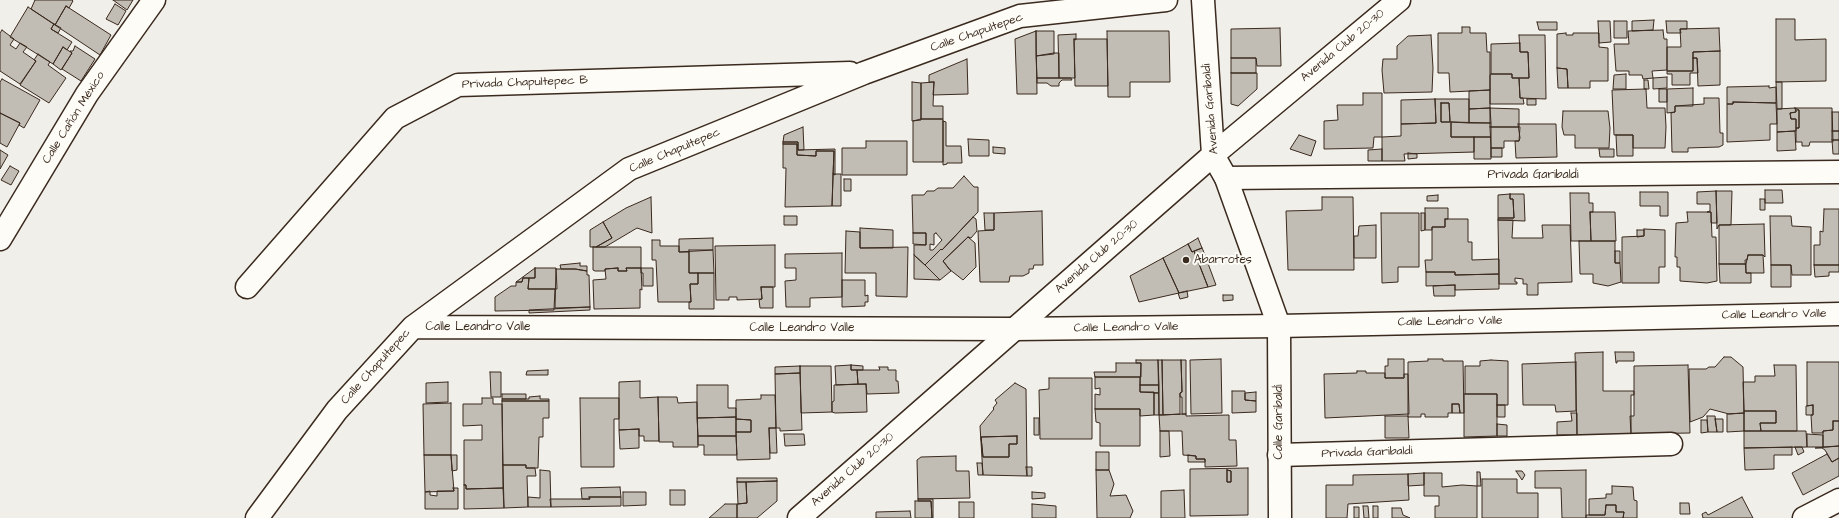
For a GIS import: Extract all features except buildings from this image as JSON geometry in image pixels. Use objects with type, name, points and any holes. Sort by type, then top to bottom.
[{"type":"street","name":"Calle Cañón México","points":[[0,239],[87,94],[154,0]]},
{"type":"street","name":"Calle Chapultepec","points":[[257,518],[337,410],[413,326],[629,169],[864,73],[1020,16],[1166,0]]},
{"type":"street","name":"Avenida Garibaldi","points":[[1202,0],[1213,155],[1226,178],[1278,326]]},
{"type":"street","name":"Avenida Club 20-30","points":[[799,518],[1213,155],[1398,0]]},
{"type":"street","name":"Privada Chapultepec B","points":[[247,287],[395,118],[458,85],[864,73]]},
{"type":"street","name":"Privada Garibaldi","points":[[1226,178],[1839,172]]},
{"type":"street","name":"Calle Leandro Valle","points":[[413,326],[1014,329],[1278,326],[1839,314]]},
{"type":"street","name":"Calle Garibaldi","points":[[1278,326],[1280,518]]},
{"type":"street","name":"Privada Garibaldi","points":[[1279,456],[1671,444]]},
{"type":"street","points":[[1804,518],[1839,500]]},
{"type":"place","name":"Abarrotes","points":[[1186,260]]}]
